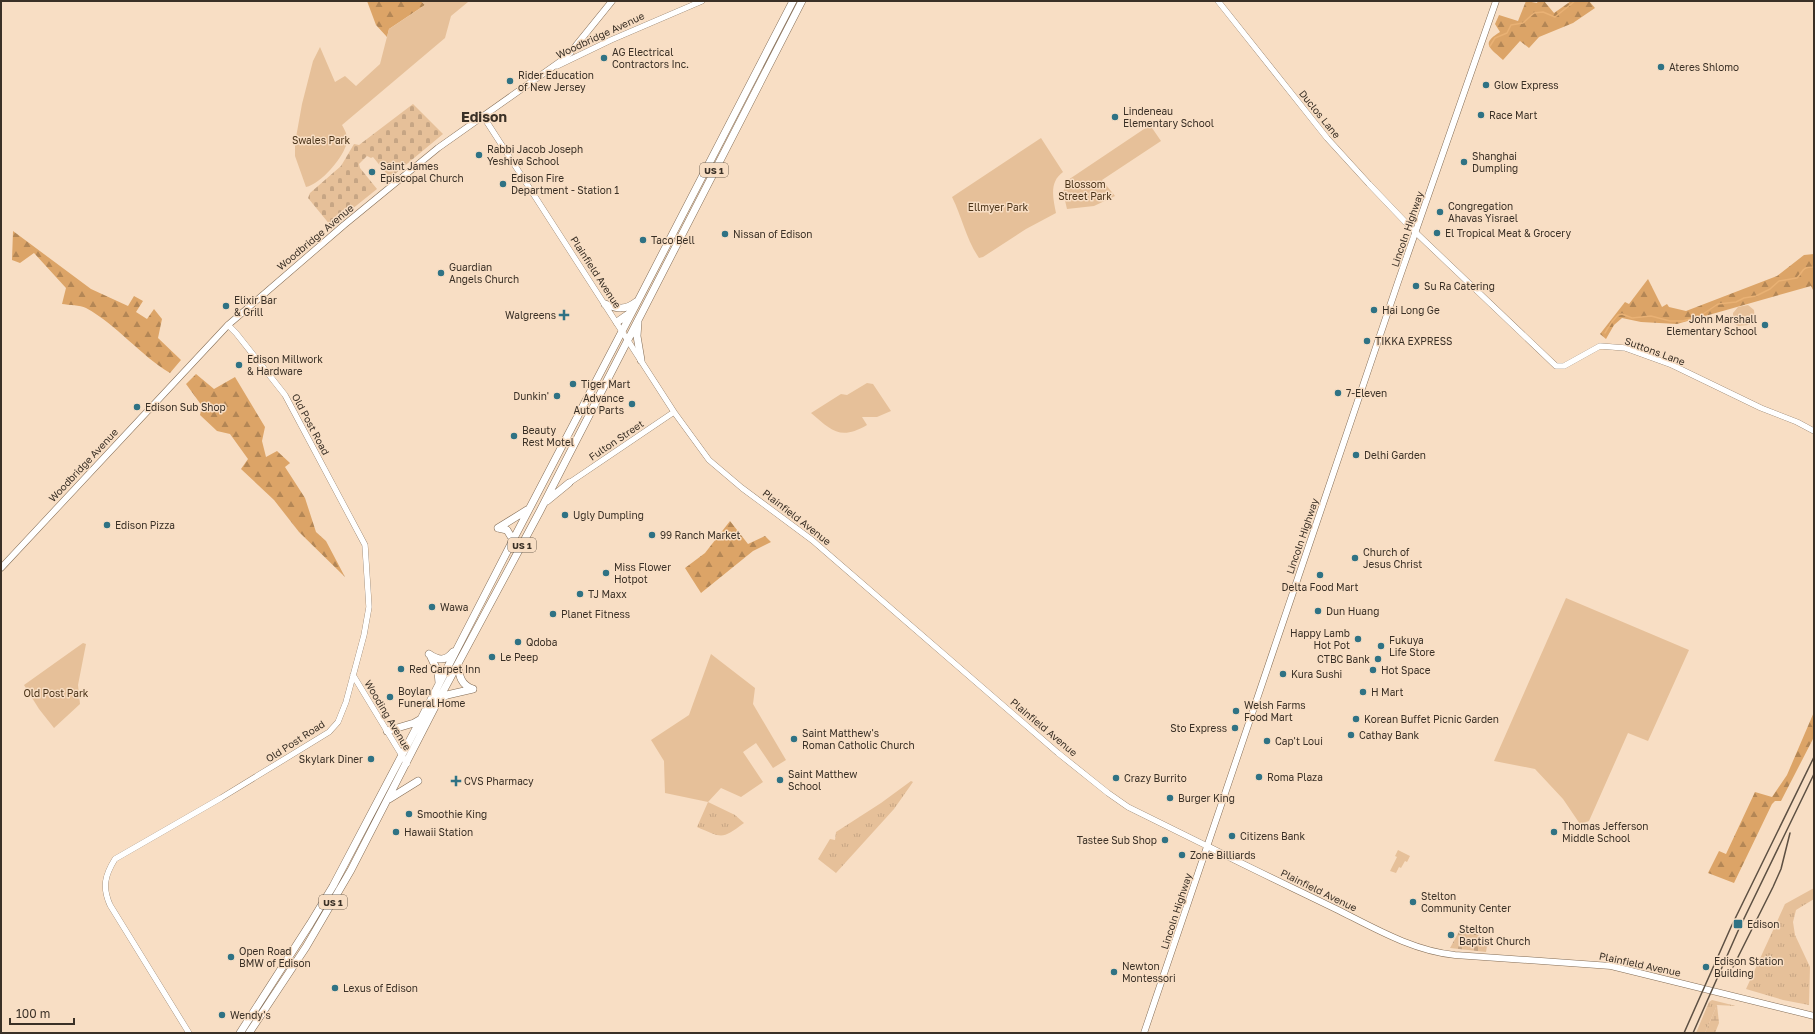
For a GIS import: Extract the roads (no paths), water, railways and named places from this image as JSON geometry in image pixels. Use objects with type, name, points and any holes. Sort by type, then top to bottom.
[{"type":"highway","name":"US 1","points":[[240,1033],[324,901],[402,756],[793,1]]},
{"type":"highway","name":"US 1","points":[[249,1033],[328,912],[407,764],[439,699],[540,511],[802,1]]},
{"type":"highway","points":[[605,304],[615,308],[625,308],[631,306],[642,295]]},
{"type":"highway","points":[[617,322],[634,310]]},
{"type":"highway","points":[[638,320],[637,336],[641,360]]},
{"type":"highway","points":[[558,475],[561,483],[569,483]]},
{"type":"highway","points":[[540,511],[550,499],[569,483]]},
{"type":"highway","points":[[513,540],[507,530],[498,528],[526,512],[536,496]]},
{"type":"highway","points":[[438,685],[438,672],[429,654],[438,659],[448,658],[463,637]]},
{"type":"highway","points":[[439,699],[447,695],[473,689],[467,687],[461,681],[458,664]]},
{"type":"highway","points":[[387,731],[414,723],[422,717]]},
{"type":"highway","points":[[388,799],[418,781]]},
{"type":"main road","points":[[551,69],[570,53],[612,1]]},
{"type":"main road","name":"Lincoln Highway","points":[[1144,1033],[1496,1]]},
{"type":"main road","name":"Woodbridge Avenue","points":[[1,568],[228,325],[438,148],[551,69]]},
{"type":"main road","name":"Plainfield Avenue","points":[[1208,846],[1351,916],[1411,944],[1433,952],[1455,955],[1611,966],[1814,1016]]},
{"type":"street","name":"Woodbridge Avenue","points":[[551,69],[702,1]]},
{"type":"street","name":"Duclos Lane","points":[[1218,1],[1336,148],[1416,232]]},
{"type":"street","name":"Plainfield Avenue","points":[[483,116],[674,412],[709,460],[742,488],[812,540],[1080,771],[1128,807],[1208,846]]},
{"type":"street","name":"Suttons Lane","points":[[1416,232],[1556,366],[1564,366],[1600,346],[1625,348],[1672,365],[1761,408],[1804,425],[1814,431]]},
{"type":"street","name":"Old Post Road","points":[[189,1033],[110,905],[104,887],[108,869],[115,859],[222,798],[329,732],[338,722],[346,702],[364,635],[369,607],[365,545],[285,395],[228,325]]},
{"type":"street","name":"Fulton Street","points":[[569,483],[674,412]]},
{"type":"street","name":"Wooding Avenue","points":[[353,675],[407,764]]},
{"type":"waterway","points":[[1490,46],[1495,38],[1507,33],[1511,25],[1523,23],[1534,13],[1543,12],[1555,17],[1575,1]]},
{"type":"waterway","points":[[1605,333],[1618,315],[1622,314],[1632,318],[1651,316],[1670,321],[1683,321],[1700,316],[1718,304],[1736,302],[1744,298],[1756,296],[1770,289],[1779,281],[1797,278],[1803,270],[1814,267]]},
{"type":"railway","points":[[1684,1033],[1731,927],[1814,757]]},
{"type":"railway","points":[[1693,1033],[1738,931],[1814,774]]},
{"type":"railway","points":[[1733,967],[1781,869],[1790,833]]},
{"type":"place","name":"AG Electrical Contractors Inc.","points":[[604,58]]},
{"type":"place","name":"Ateres Shlomo","points":[[1661,67]]},
{"type":"place","name":"Rider Education of New Jersey","points":[[510,81]]},
{"type":"place","name":"Glow Express","points":[[1486,85]]},
{"type":"place","name":"Race Mart","points":[[1481,115]]},
{"type":"place","name":"Lindeneau Elementary School","points":[[1115,117]]},
{"type":"place","name":"Rabbi Jacob Joseph Yeshiva School","points":[[479,155]]},
{"type":"place","name":"Shanghai Dumpling","points":[[1464,162]]},
{"type":"place","name":"Saint James Episcopal Church","points":[[372,172]]},
{"type":"place","name":"Edison Fire Department - Station 1","points":[[503,184]]},
{"type":"place","name":"Congregation Ahavas Yisrael","points":[[1440,212]]},
{"type":"place","name":"El Tropical Meat & Grocery","points":[[1437,233]]},
{"type":"place","name":"Nissan of Edison","points":[[725,234]]},
{"type":"place","name":"Taco Bell","points":[[643,240]]},
{"type":"place","name":"Guardian Angels Church","points":[[441,273]]},
{"type":"place","name":"Su Ra Catering","points":[[1416,286]]},
{"type":"place","name":"Elixir Bar & Grill","points":[[226,306]]},
{"type":"place","name":"Hai Long Ge","points":[[1374,310]]},
{"type":"place","name":"Walgreens","points":[[564,315]]},
{"type":"place","name":"John Marshall Elementary School","points":[[1765,325]]},
{"type":"place","name":"TIKKA EXPRESS","points":[[1367,341]]},
{"type":"place","name":"Edison Millwork & Hardware","points":[[239,365]]},
{"type":"place","name":"Tiger Mart","points":[[573,384]]},
{"type":"place","name":"7-Eleven","points":[[1338,393]]},
{"type":"place","name":"Dunkin'","points":[[557,396]]},
{"type":"place","name":"Advance Auto Parts","points":[[632,404]]},
{"type":"place","name":"Edison Sub Shop","points":[[137,407]]},
{"type":"place","name":"Beauty Rest Motel","points":[[514,436]]},
{"type":"place","name":"Delhi Garden","points":[[1356,455]]},
{"type":"place","name":"Ugly Dumpling","points":[[565,515]]},
{"type":"place","name":"Edison Pizza","points":[[107,525]]},
{"type":"place","name":"99 Ranch Market","points":[[652,535]]},
{"type":"place","name":"Church of Jesus Christ","points":[[1355,558]]},
{"type":"place","name":"Miss Flower Hotpot","points":[[606,573]]},
{"type":"place","name":"Delta Food Mart","points":[[1320,575]]},
{"type":"place","name":"TJ Maxx","points":[[580,594]]},
{"type":"place","name":"Wawa","points":[[432,607]]},
{"type":"place","name":"Dun Huang","points":[[1318,611]]},
{"type":"place","name":"Planet Fitness","points":[[553,614]]},
{"type":"place","name":"Happy Lamb Hot Pot","points":[[1358,639]]},
{"type":"place","name":"Qdoba","points":[[518,642]]},
{"type":"place","name":"Fukuya Life Store","points":[[1381,646]]},
{"type":"place","name":"Le Peep","points":[[492,657]]},
{"type":"place","name":"CTBC Bank","points":[[1378,659]]},
{"type":"place","name":"Red Carpet Inn","points":[[401,669]]},
{"type":"place","name":"Hot Space","points":[[1373,670]]},
{"type":"place","name":"Kura Sushi","points":[[1283,674]]},
{"type":"place","name":"H Mart","points":[[1363,692]]},
{"type":"place","name":"Boylan Funeral Home","points":[[390,697]]},
{"type":"place","name":"Welsh Farms Food Mart","points":[[1236,711]]},
{"type":"place","name":"Korean Buffet Picnic Garden","points":[[1356,719]]},
{"type":"place","name":"Sto Express","points":[[1235,728]]},
{"type":"place","name":"Cathay Bank","points":[[1351,735]]},
{"type":"place","name":"Saint Matthew's Roman Catholic Church","points":[[794,739]]},
{"type":"place","name":"Cap't Loui","points":[[1267,741]]},
{"type":"place","name":"Skylark Diner","points":[[371,759]]},
{"type":"place","name":"Roma Plaza","points":[[1259,777]]},
{"type":"place","name":"Crazy Burrito","points":[[1116,778]]},
{"type":"place","name":"Saint Matthew School","points":[[780,780]]},
{"type":"place","name":"CVS Pharmacy","points":[[456,781]]},
{"type":"place","name":"Burger King","points":[[1170,798]]},
{"type":"place","name":"Smoothie King","points":[[409,814]]},
{"type":"place","name":"Hawaii Station","points":[[396,832]]},
{"type":"place","name":"Thomas Jefferson Middle School","points":[[1554,832]]},
{"type":"place","name":"Citizens Bank","points":[[1232,836]]},
{"type":"place","name":"Tastee Sub Shop","points":[[1165,840]]},
{"type":"place","name":"Zone Billiards","points":[[1182,855]]},
{"type":"place","name":"Stelton Community Center","points":[[1413,902]]},
{"type":"place","name":"Edison","points":[[1738,924]]},
{"type":"place","name":"Stelton Baptist Church","points":[[1451,935]]},
{"type":"place","name":"Open Road BMW of Edison","points":[[231,957]]},
{"type":"place","name":"Edison Station Building","points":[[1706,967]]},
{"type":"place","name":"Newton Montessori","points":[[1114,972]]},
{"type":"place","name":"Lexus of Edison","points":[[335,988]]},
{"type":"place","name":"Wendy's","points":[[222,1015]]},
{"type":"district","name":"Edison","points":[[484,116]]},
{"type":"park label","name":"Swales Park","points":[[321,140]]},
{"type":"park label","name":"Blossom Street Park","points":[[1085,190]]},
{"type":"park label","name":"Ellmyer Park","points":[[998,207]]},
{"type":"park label","name":"Old Post Park","points":[[56,693]]}]
